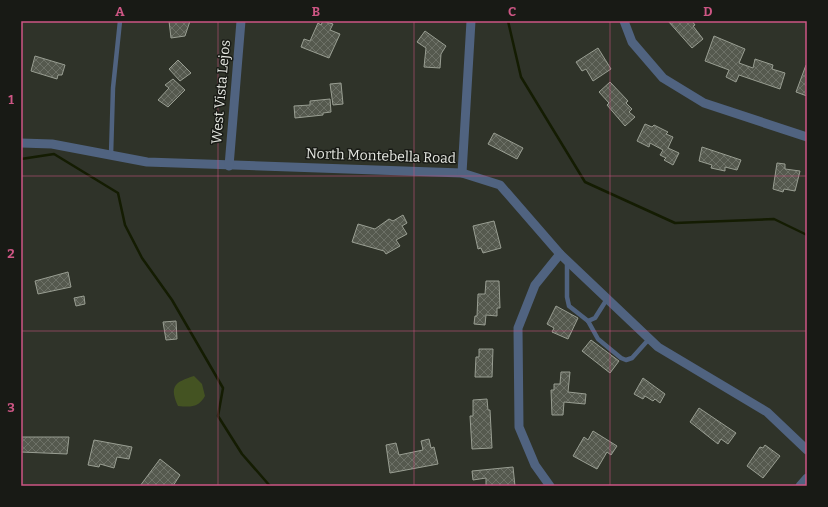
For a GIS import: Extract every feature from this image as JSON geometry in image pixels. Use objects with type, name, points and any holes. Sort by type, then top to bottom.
[{"type":"street","name":"West Vista Lejos","points":[[229,166],[241,21]]},
{"type":"street","points":[[462,173],[471,21]]},
{"type":"street","points":[[624,21],[632,42],[663,78],[704,103],[807,137]]},
{"type":"street","name":"North Montebella Road","points":[[21,143],[52,144],[147,162],[462,173],[500,185],[560,254],[658,347],[767,412],[807,450]]},
{"type":"street","points":[[550,486],[535,465],[519,427],[518,328],[535,285],[560,254]]},
{"type":"street","points":[[800,486],[807,478]]},
{"type":"lane","points":[[111,155],[113,88],[120,21]]},
{"type":"lane","points":[[567,261],[567,297],[569,306],[588,321],[598,339],[620,358],[626,360],[632,358],[649,339]]},
{"type":"lane","points":[[588,321],[595,318],[607,299]]},
{"type":"green space","points":[[194,376],[202,384],[205,396],[197,405],[187,407],[178,406],[175,399],[174,389],[182,380]]},
{"type":"building","points":[[169,21],[190,21],[185,36],[171,38]]},
{"type":"building","points":[[323,21],[333,24],[330,30],[340,34],[329,58],[301,47],[304,39],[310,41],[318,23],[321,25]]},
{"type":"building","points":[[668,21],[692,21],[695,25],[693,26],[703,39],[692,48]]},
{"type":"building","points":[[425,31],[446,46],[441,54],[440,68],[424,67],[426,48],[417,42]]},
{"type":"building","points":[[714,36],[745,49],[739,63],[753,68],[755,59],[773,65],[772,69],[785,73],[780,89],[739,75],[736,82],[726,77],[729,70],[705,61]]},
{"type":"building","points":[[598,48],[611,69],[593,81],[586,69],[582,71],[576,62]]},
{"type":"building","points":[[35,56],[65,65],[62,75],[58,75],[57,79],[31,71]]},
{"type":"building","points":[[178,60],[191,73],[180,81],[169,69]]},
{"type":"building","points":[[807,65],[807,96],[796,92]]},
{"type":"building","points":[[173,79],[185,90],[168,107],[158,100],[169,88],[165,85]]},
{"type":"building","points":[[610,82],[628,101],[626,103],[632,109],[629,112],[635,117],[625,126],[607,105],[609,103],[599,92]]},
{"type":"building","points":[[341,83],[343,104],[333,105],[330,84]]},
{"type":"building","points":[[330,99],[331,112],[323,113],[323,115],[295,118],[294,106],[310,105],[310,101]]},
{"type":"building","points":[[645,124],[652,127],[654,125],[668,132],[666,134],[673,137],[668,148],[679,153],[673,165],[664,160],[666,158],[660,155],[663,150],[650,143],[649,147],[637,141]]},
{"type":"building","points":[[494,133],[523,148],[517,159],[488,144]]},
{"type":"building","points":[[702,147],[741,160],[737,170],[725,167],[725,171],[711,168],[712,165],[699,161]]},
{"type":"building","points":[[777,163],[785,164],[785,169],[800,171],[795,191],[784,189],[783,192],[773,189]]},
{"type":"building","points":[[403,215],[407,223],[402,226],[407,234],[396,240],[400,246],[386,254],[384,251],[352,242],[358,224],[375,229],[389,219],[393,221]]},
{"type":"building","points":[[494,221],[501,248],[483,253],[481,248],[478,249],[473,226]]},
{"type":"building","points":[[68,272],[71,287],[38,294],[35,281]]},
{"type":"building","points":[[486,281],[499,281],[500,308],[497,308],[497,316],[486,315],[485,325],[474,324],[475,316],[477,316],[478,294],[485,294]]},
{"type":"building","points":[[84,296],[85,304],[76,306],[74,298]]},
{"type":"building","points":[[556,306],[578,318],[568,339],[552,332],[554,328],[547,324]]},
{"type":"building","points":[[176,321],[177,339],[166,340],[163,322]]},
{"type":"building","points":[[591,340],[619,361],[610,373],[582,351]]},
{"type":"building","points":[[479,349],[493,349],[492,377],[475,377],[476,357],[479,357]]},
{"type":"building","points":[[561,372],[570,372],[568,392],[586,394],[585,404],[564,402],[563,415],[552,415],[551,390],[554,390],[554,384],[560,384]]},
{"type":"building","points":[[643,378],[665,394],[660,403],[655,399],[653,401],[645,396],[643,399],[634,394]]},
{"type":"building","points":[[487,399],[488,410],[490,410],[492,448],[472,449],[470,416],[473,416],[473,400]]},
{"type":"building","points":[[699,408],[736,433],[728,444],[721,439],[718,444],[690,422]]},
{"type":"building","points":[[593,431],[617,446],[611,455],[607,452],[597,469],[573,456],[584,437],[588,440]]},
{"type":"building","points":[[21,437],[69,437],[67,454],[21,452]]},
{"type":"building","points":[[429,439],[431,448],[434,447],[438,464],[390,473],[386,445],[396,443],[399,455],[423,450],[421,441]]},
{"type":"building","points":[[94,440],[132,447],[129,459],[117,457],[114,468],[100,464],[99,467],[88,465]]},
{"type":"building","points":[[765,445],[780,456],[763,478],[747,466],[760,447],[763,448]]},
{"type":"building","points":[[160,459],[180,475],[173,486],[140,486]]},
{"type":"building","points":[[513,467],[515,486],[486,486],[486,478],[473,480],[472,471]]},
{"type":"waterway","points":[[508,21],[521,77],[585,182],[675,223],[774,219],[807,235]]},
{"type":"waterway","points":[[21,159],[54,154],[118,193],[125,225],[142,258],[172,300],[223,388],[218,416],[242,454],[270,486]]}]
